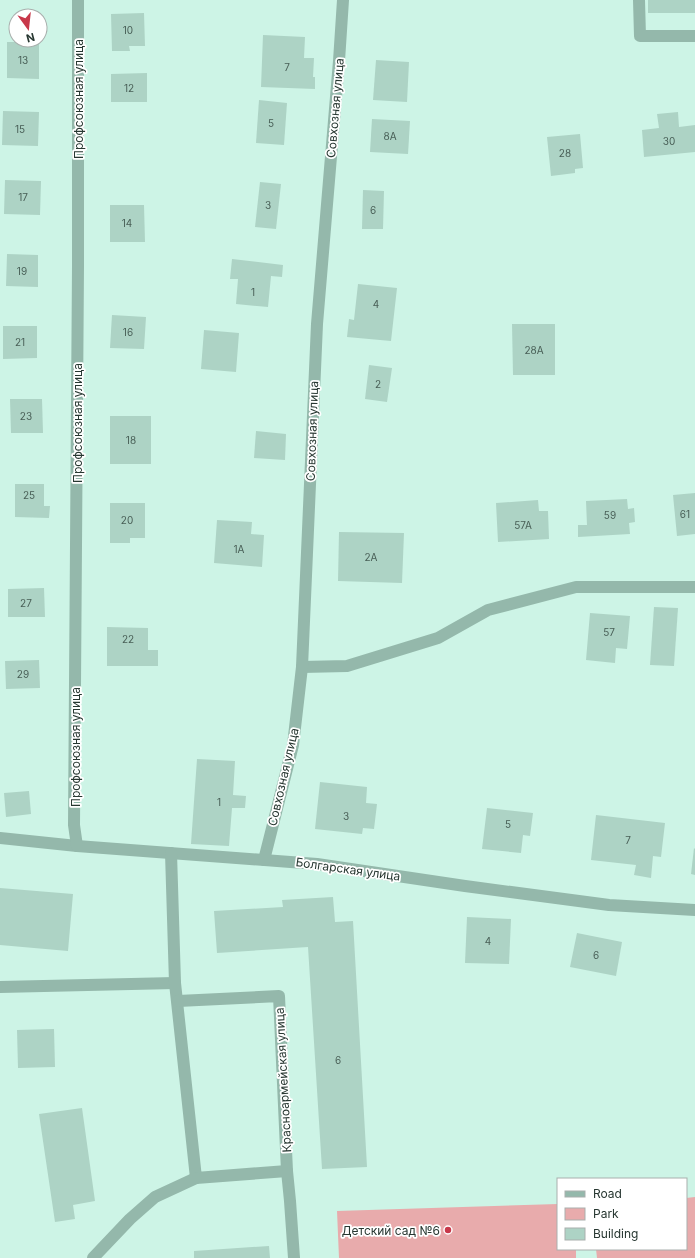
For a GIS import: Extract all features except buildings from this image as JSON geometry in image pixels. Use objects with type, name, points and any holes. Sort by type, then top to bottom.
[{"type":"street","name":"Профсоюзная улица","points":[[77,846],[74,809],[78,266],[78,0]]},
{"type":"street","name":"Совхозная улица","points":[[264,860],[293,745],[302,667],[317,324],[343,0]]},
{"type":"street","points":[[639,0],[640,36],[695,36]]},
{"type":"street","points":[[302,667],[347,666],[438,638],[488,610],[576,587],[695,587]]},
{"type":"street","name":"Болгарская улица","points":[[0,838],[77,846],[317,864],[465,886],[609,905],[695,910]]},
{"type":"street","points":[[171,853],[175,983],[196,1178]]},
{"type":"street","points":[[0,986],[175,983]]},
{"type":"street","name":"Красноармейская улица","points":[[178,1001],[279,996],[287,1171],[294,1258]]},
{"type":"street","points":[[93,1258],[155,1197],[196,1178],[287,1171]]},
{"type":"green space","points":[[695,1197],[695,1258],[597,1258],[596,1250],[687,1250],[687,1198]]},
{"type":"green space","name":"Детский сад №6","points":[[557,1204],[557,1250],[576,1250],[576,1258],[339,1258],[337,1211]]},
{"type":"place","name":"Детский сад №6","points":[[448,1230]]}]
